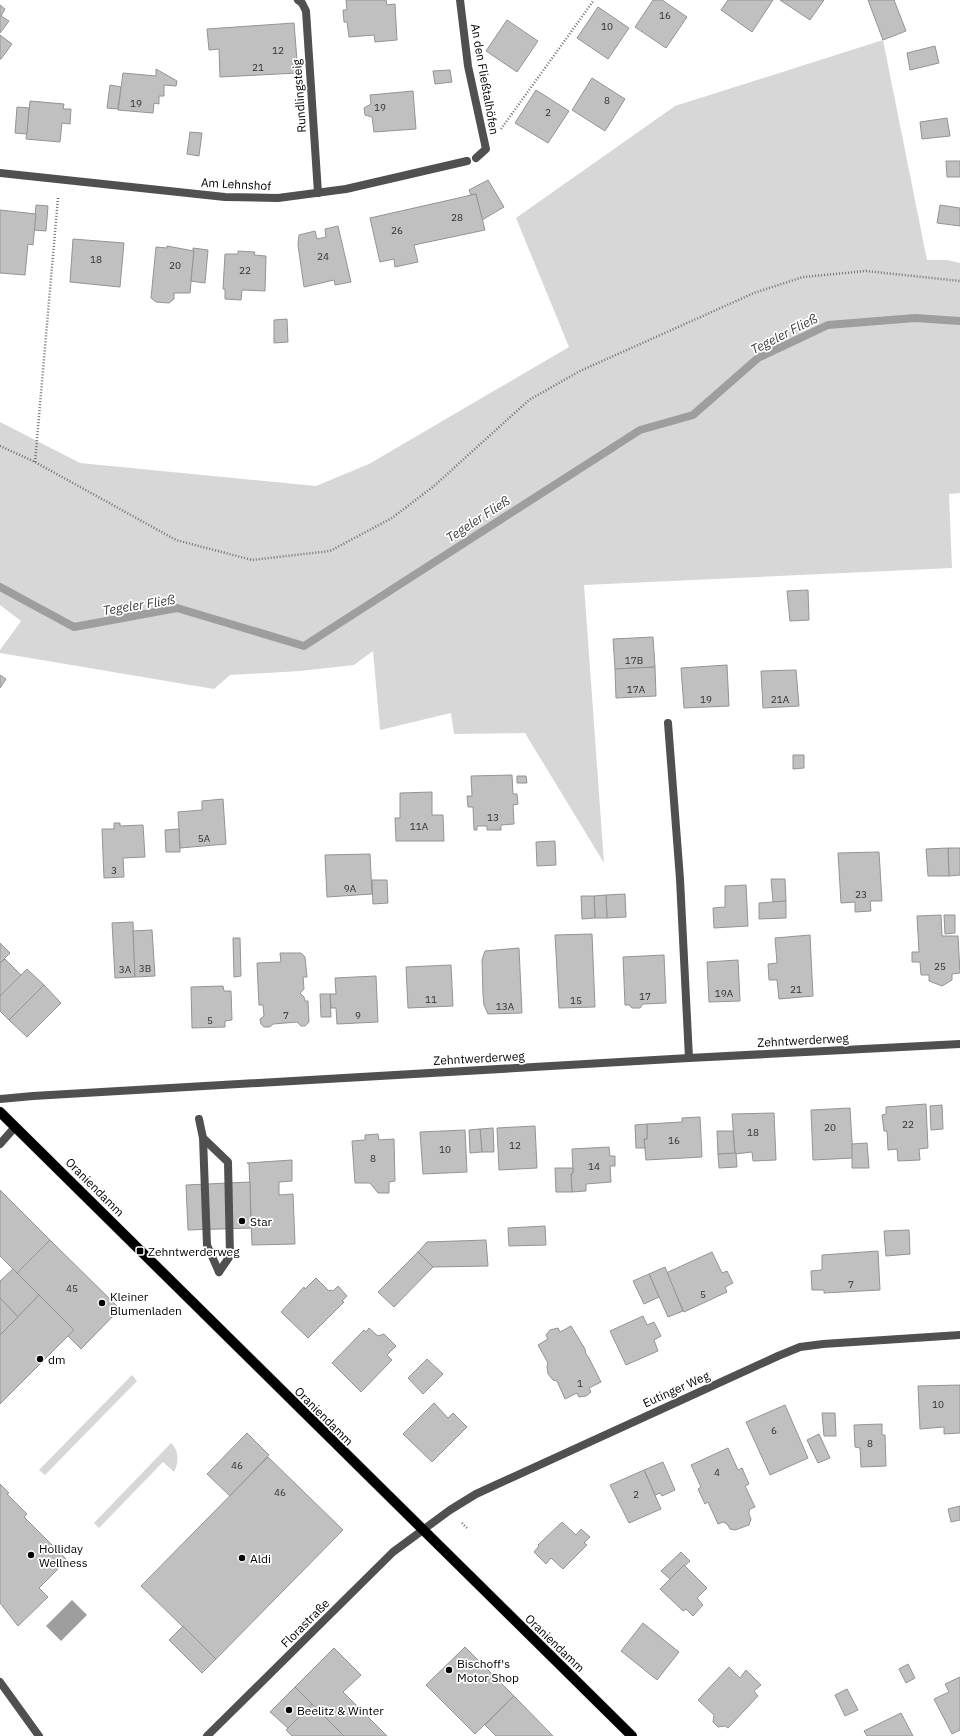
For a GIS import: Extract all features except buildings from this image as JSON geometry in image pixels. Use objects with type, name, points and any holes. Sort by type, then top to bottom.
[{"type":"main road","name":"Oraniendamm","points":[[0,1112],[632,1736]]},
{"type":"street","name":"Rundlingsteig","points":[[298,0],[302,3],[306,11],[318,194]]},
{"type":"street","name":"An den Fließtalhöfen","points":[[460,0],[468,66],[486,149],[476,158]]},
{"type":"street","name":"Am Lehnshof","points":[[0,173],[225,197],[278,198],[318,194],[467,161]]},
{"type":"street","points":[[668,723],[680,879],[689,1058]]},
{"type":"street","name":"Zehntwerderweg","points":[[0,1099],[689,1058],[960,1044]]},
{"type":"street","points":[[199,1119],[204,1138],[207,1245],[219,1272],[230,1256],[228,1162],[204,1138]]},
{"type":"street","points":[[0,1144],[15,1127]]},
{"type":"street","name":"Eutinger Weg","points":[[422,1530],[476,1494],[519,1473],[800,1347],[823,1344],[960,1335]]},
{"type":"street","name":"Florastraße","points":[[207,1736],[393,1552],[422,1530]]},
{"type":"street","points":[[0,1682],[39,1736]]},
{"type":"path","points":[[486,149],[594,0]]},
{"type":"path","points":[[35,462],[60,179]]},
{"type":"path","points":[[0,446],[35,462],[176,540],[252,560],[330,551],[392,518],[434,486],[529,400],[580,370],[754,294],[803,277],[866,270],[960,281]]},
{"type":"shaded area","points":[[883,40],[927,260],[947,260],[960,263],[960,493],[949,494],[952,568],[584,585],[604,863],[525,733],[454,734],[451,713],[380,730],[373,651],[354,665],[300,671],[230,675],[214,689],[0,653],[0,650],[21,621],[0,605],[0,422],[80,463],[316,486],[369,464],[569,347],[516,218],[675,106]]},
{"type":"shaded area","points":[[132,1375],[137,1381],[45,1475],[39,1470]]},
{"type":"shaded area","points":[[171,1443],[176,1449],[177,1453],[177,1465],[174,1472],[163,1462],[99,1528],[94,1523]]},
{"type":"shaded area","points":[[72,1600],[87,1615],[61,1641],[46,1626]]},
{"type":"waterway","name":"Tegeler Fließ","points":[[0,587],[74,627],[177,608],[304,646],[640,430],[693,415],[758,358],[828,325],[915,318],[960,321]]},
{"type":"place","name":"Star","points":[[242,1221]]},
{"type":"place","name":"Zehntwerderweg","points":[[140,1251]]},
{"type":"place","name":"Kleiner Blumenladen","points":[[102,1303]]},
{"type":"place","name":"dm","points":[[40,1359]]},
{"type":"place","name":"Holliday Wellness","points":[[31,1555]]},
{"type":"place","name":"Aldi","points":[[242,1558]]},
{"type":"place","name":"Bischoff's Motor Shop","points":[[449,1670]]},
{"type":"place","name":"Beelitz & Winter","points":[[289,1710]]}]
